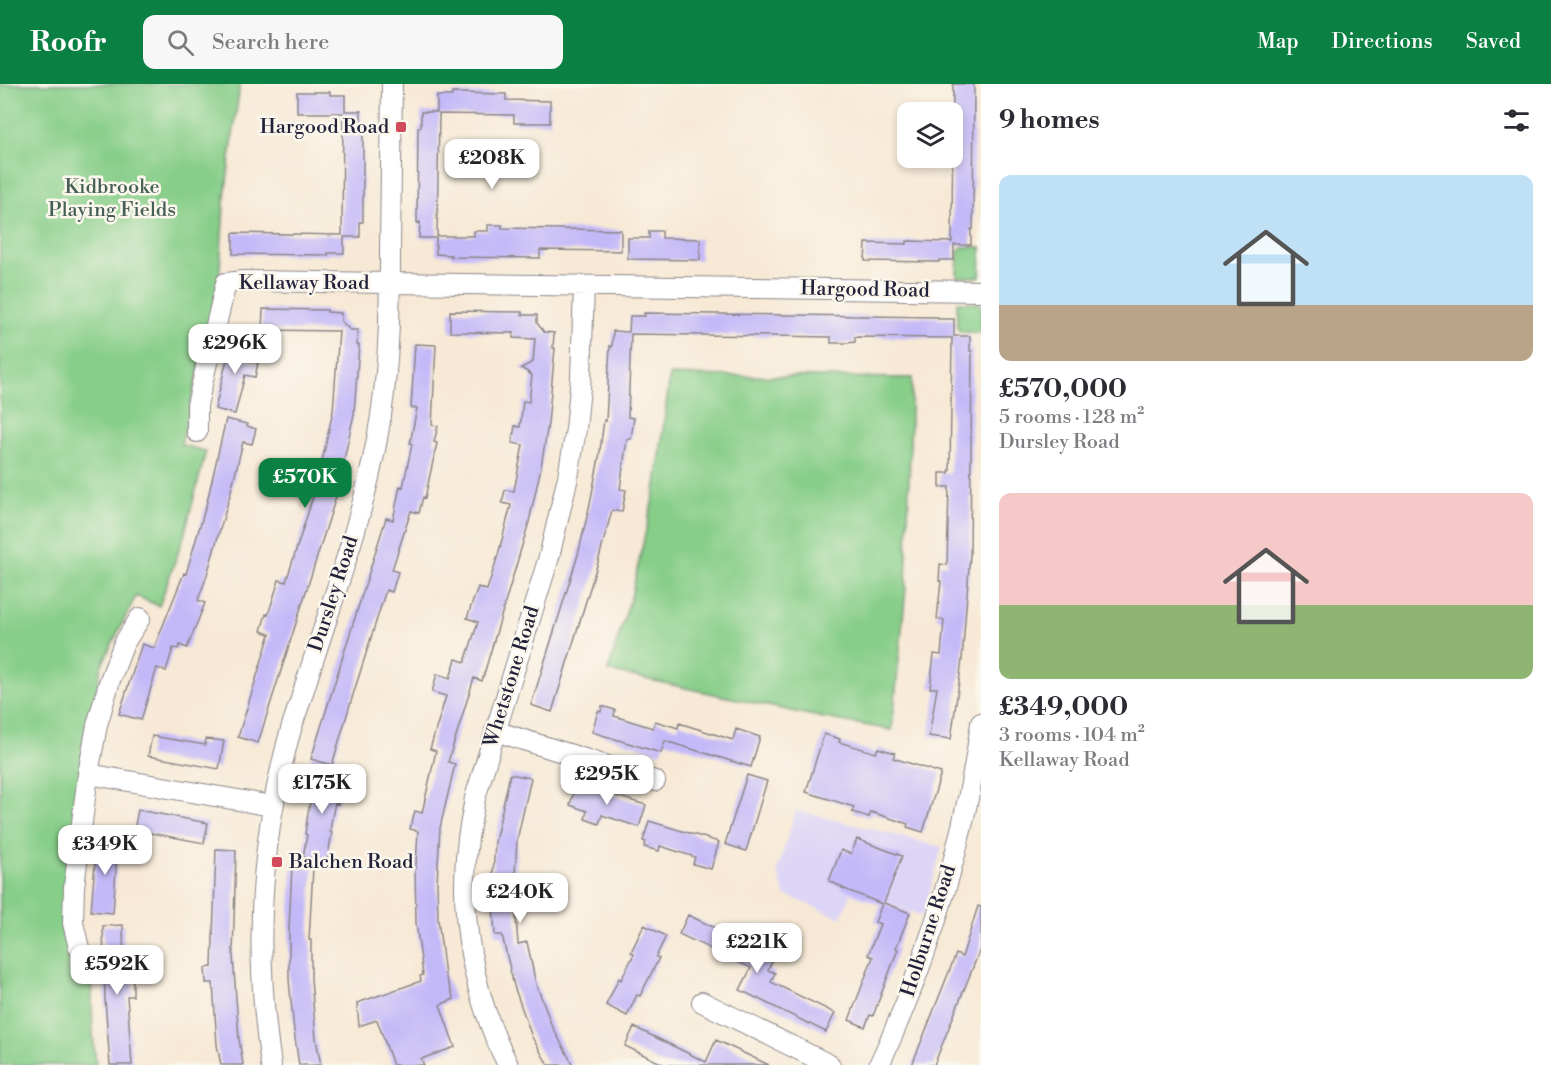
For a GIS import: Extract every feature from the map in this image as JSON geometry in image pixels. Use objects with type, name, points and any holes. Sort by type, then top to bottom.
[{"type":"street","name":"Dursley Road","points":[[271,1065],[262,970],[265,860],[272,806],[285,750],[367,491],[378,438],[386,382],[390,316],[392,84]]},
{"type":"street","name":"Kellaway Road","points":[[197,432],[197,405],[226,283],[243,281],[390,284]]},
{"type":"street","name":"Hargood Road","points":[[390,284],[981,291]]},
{"type":"street","name":"Whetstone Road","points":[[508,1065],[481,997],[471,953],[465,915],[468,839],[475,798],[549,557],[568,477],[581,377],[584,286]]},
{"type":"street","points":[[79,948],[73,923],[74,887],[88,774],[97,725],[124,643],[140,618]]},
{"type":"street","name":"Holburne Road","points":[[879,1065],[926,951],[946,884],[967,801],[981,723]]},
{"type":"street","points":[[495,731],[655,781]]},
{"type":"street","points":[[88,774],[272,806]]},
{"type":"street","points":[[702,1002],[830,1065]]},
{"type":"shaded area","points":[[796,810],[942,847],[923,916],[881,901],[879,905],[851,894],[841,918],[785,895],[777,871]]},
{"type":"green space","name":"Kidbrooke Playing Fields","points":[[0,84],[240,84],[224,204],[219,284],[181,445],[206,451],[184,536],[159,606],[136,596],[101,667],[92,715],[68,937],[69,970],[91,970],[96,1065],[0,1065]]},
{"type":"green space","points":[[962,247],[981,247],[980,277],[957,277],[958,251]]},
{"type":"green space","points":[[957,302],[981,305],[981,333],[961,332],[957,328]]},
{"type":"green space","points":[[670,375],[912,378],[906,588],[892,730],[819,717],[608,671],[632,593],[656,485]]},
{"type":"building","points":[[953,84],[974,84],[971,245],[954,245],[954,260],[939,260],[939,262],[865,261],[866,243],[952,242],[952,168],[963,168],[963,102],[953,102]]},
{"type":"building","points":[[297,92],[330,92],[330,95],[345,95],[345,111],[361,111],[363,222],[360,222],[360,237],[344,237],[344,253],[328,253],[328,255],[233,254],[233,233],[342,235],[343,113],[297,113]]},
{"type":"building","points":[[452,93],[506,94],[506,100],[550,101],[550,123],[514,123],[514,115],[439,114],[437,236],[474,236],[474,231],[488,231],[488,225],[502,225],[502,228],[621,230],[621,251],[540,250],[540,258],[451,257],[451,255],[436,254],[436,238],[419,238],[420,222],[417,223],[418,127],[421,127],[421,112],[437,112],[437,96],[452,96]]},
{"type":"building","points":[[649,231],[662,231],[662,238],[700,239],[700,260],[628,259],[628,238],[649,238]]},
{"type":"building","points":[[263,309],[327,310],[327,312],[341,313],[341,321],[350,330],[358,330],[357,345],[359,345],[354,414],[336,497],[258,743],[238,737],[270,634],[261,631],[266,614],[268,615],[279,580],[286,582],[317,484],[333,411],[339,331],[262,330]]},
{"type":"building","points":[[450,311],[522,312],[522,315],[537,315],[537,323],[544,332],[554,333],[553,348],[555,348],[548,424],[529,522],[482,681],[474,678],[448,762],[455,764],[440,828],[437,883],[438,919],[445,975],[454,999],[440,1005],[455,1047],[421,1059],[424,1065],[393,1065],[377,1020],[359,1026],[357,1003],[421,981],[420,976],[423,975],[416,923],[415,865],[418,831],[410,829],[415,811],[422,813],[436,751],[430,749],[446,696],[432,692],[437,674],[450,678],[456,659],[465,662],[478,622],[467,618],[478,587],[487,590],[498,555],[511,505],[502,503],[505,490],[514,491],[523,445],[512,443],[515,426],[520,427],[523,401],[529,402],[532,375],[521,368],[533,362],[535,339],[513,338],[514,333],[450,332]]},
{"type":"building","points":[[644,313],[938,317],[938,319],[954,319],[954,336],[970,336],[970,351],[972,351],[970,555],[962,660],[951,739],[929,736],[937,688],[930,688],[934,654],[941,655],[944,620],[937,619],[941,581],[939,581],[940,564],[947,565],[949,487],[940,487],[940,473],[950,471],[952,338],[855,337],[855,342],[831,343],[831,337],[631,334],[628,417],[634,418],[631,439],[627,439],[620,489],[626,490],[622,512],[612,510],[552,712],[531,705],[578,555],[589,508],[604,420],[606,421],[610,346],[612,347],[613,331],[629,332],[630,316],[645,316]]},
{"type":"building","points":[[232,338],[253,343],[248,361],[258,363],[255,377],[245,375],[235,414],[215,409]]},
{"type":"building","points":[[415,344],[436,345],[432,425],[438,426],[434,442],[437,443],[425,498],[423,497],[419,513],[411,511],[392,570],[398,572],[392,592],[386,590],[332,765],[311,759],[386,518],[393,520],[400,486],[403,487],[417,408],[411,408]]},
{"type":"building","points":[[226,419],[247,424],[256,429],[252,444],[243,442],[230,495],[198,600],[205,603],[187,648],[180,645],[178,649],[173,648],[166,671],[157,668],[141,720],[119,714],[142,644],[154,648],[184,573],[186,574],[207,502]]},
{"type":"building","points":[[602,706],[615,710],[614,716],[653,728],[655,721],[678,728],[679,723],[733,740],[736,729],[760,737],[751,767],[665,741],[661,753],[592,732],[598,711],[601,712]]},
{"type":"building","points":[[824,734],[840,739],[839,742],[876,753],[878,748],[895,753],[893,758],[941,773],[923,832],[907,827],[908,824],[871,812],[869,817],[852,812],[854,807],[806,792]]},
{"type":"building","points":[[152,736],[205,745],[206,739],[224,741],[219,769],[148,756]]},
{"type":"building","points":[[319,770],[343,774],[338,804],[335,803],[332,817],[327,862],[303,857],[308,813]]},
{"type":"building","points":[[510,774],[531,778],[517,840],[514,891],[518,944],[527,942],[536,984],[551,1024],[573,1065],[548,1065],[532,1037],[514,986],[502,935],[495,935],[492,890],[495,842]]},
{"type":"building","points":[[747,775],[767,781],[746,851],[725,844]]},
{"type":"building","points":[[576,784],[646,805],[639,827],[602,815],[599,824],[585,819],[587,811],[570,805]]},
{"type":"building","points":[[138,810],[208,823],[204,843],[134,830]]},
{"type":"building","points":[[649,821],[719,842],[711,869],[693,864],[695,857],[660,846],[659,851],[644,847],[646,842],[643,841]]},
{"type":"building","points":[[97,839],[118,840],[113,913],[91,911]]},
{"type":"building","points":[[857,839],[902,856],[884,903],[910,913],[873,1016],[870,1015],[865,1027],[849,1020],[873,957],[868,955],[880,924],[875,922],[882,904],[829,881],[841,850],[851,854]]},
{"type":"building","points":[[216,849],[236,850],[233,956],[243,1065],[221,1065],[217,1045],[213,983],[206,983],[205,968],[212,967]]},
{"type":"building","points":[[292,867],[313,868],[309,940],[311,940],[311,979],[316,1039],[321,1065],[299,1065],[294,1031],[289,980]]},
{"type":"building","points":[[978,906],[981,907],[981,947],[934,1065],[912,1065],[956,954],[962,957]]},
{"type":"building","points":[[688,915],[753,946],[751,950],[772,961],[768,970],[775,973],[771,982],[835,1013],[826,1032],[740,990],[751,968],[679,934]]},
{"type":"building","points":[[123,925],[124,974],[133,973],[133,996],[127,996],[132,1065],[110,1065],[103,926]]},
{"type":"building","points":[[644,925],[666,936],[656,957],[659,958],[627,1016],[606,1005],[634,954],[631,952]]},
{"type":"building","points":[[634,1027],[706,1062],[716,1040],[769,1065],[665,1065],[625,1046]]},
{"type":"place","name":"Hargood Road","points":[[401,127]]},
{"type":"place","name":"Balchen Road","points":[[277,862]]}]
